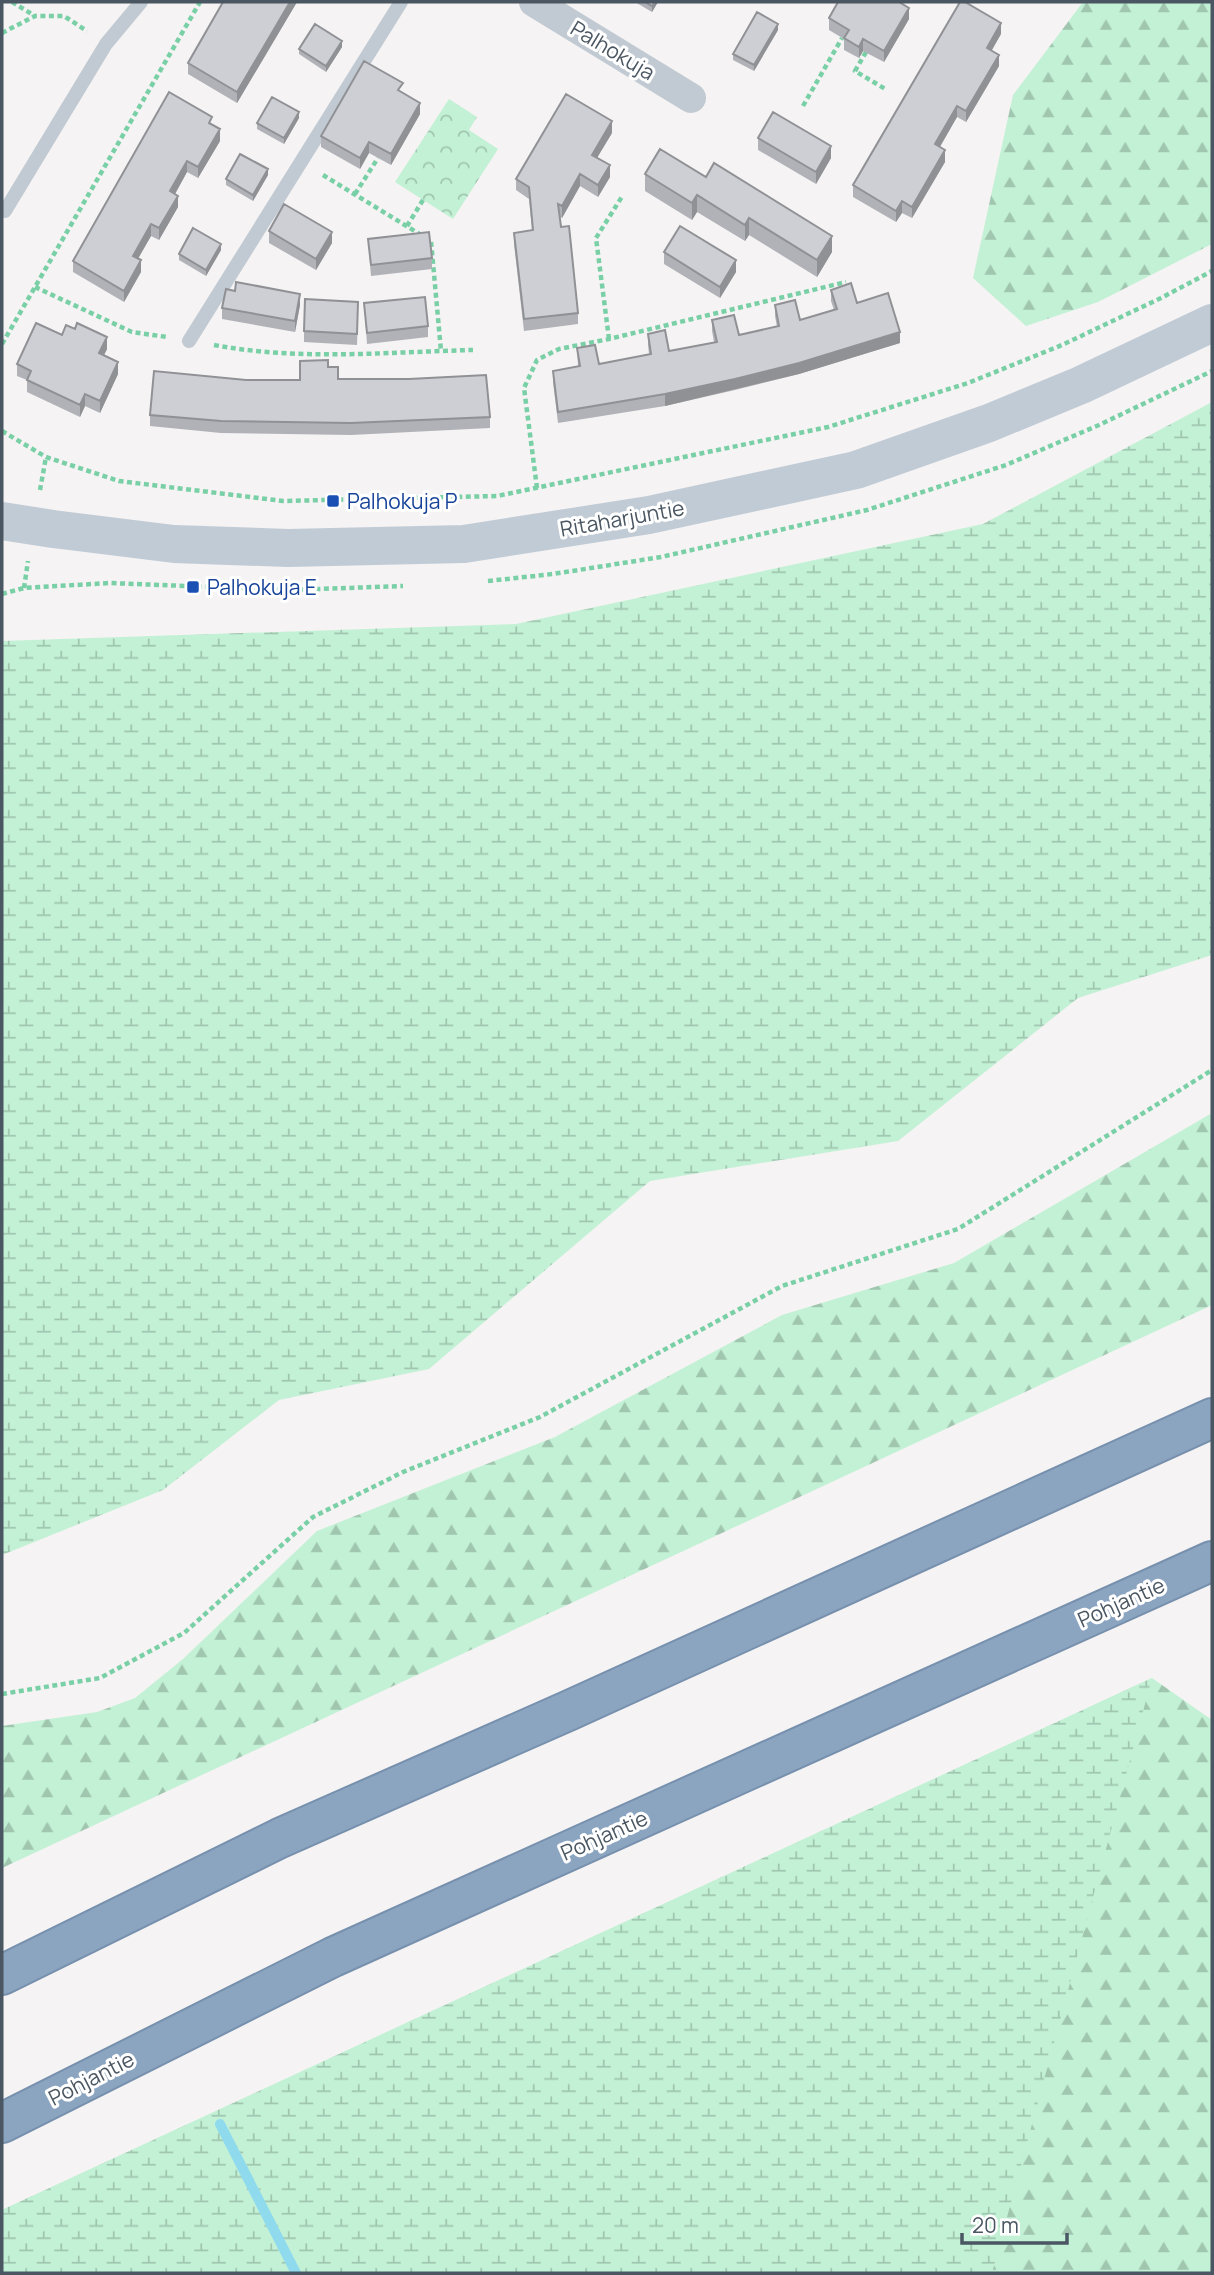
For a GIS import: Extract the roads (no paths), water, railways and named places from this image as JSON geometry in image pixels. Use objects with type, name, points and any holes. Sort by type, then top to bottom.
[{"type":"highway","points":[[2,1975],[280,1838],[570,1710],[1212,1418]]},
{"type":"highway","name":"Pohjantie","points":[[2,2123],[333,1957],[1212,1561]]},
{"type":"street","name":"Palhokuja","points":[[534,2],[691,98]]},
{"type":"street","name":"Ritaharjuntie","points":[[2,521],[173,544],[288,548],[464,544],[649,515],[856,470],[989,423],[1081,385],[1212,323]]},
{"type":"lane","points":[[5,211],[106,44],[141,2]]},
{"type":"lane","points":[[189,341],[401,2]]},
{"type":"waterway","points":[[220,2124],[296,2273]]},
{"type":"place","name":"Palhokuja P","points":[[333,501]]},
{"type":"place","name":"Palhokuja E","points":[[193,587]]}]
